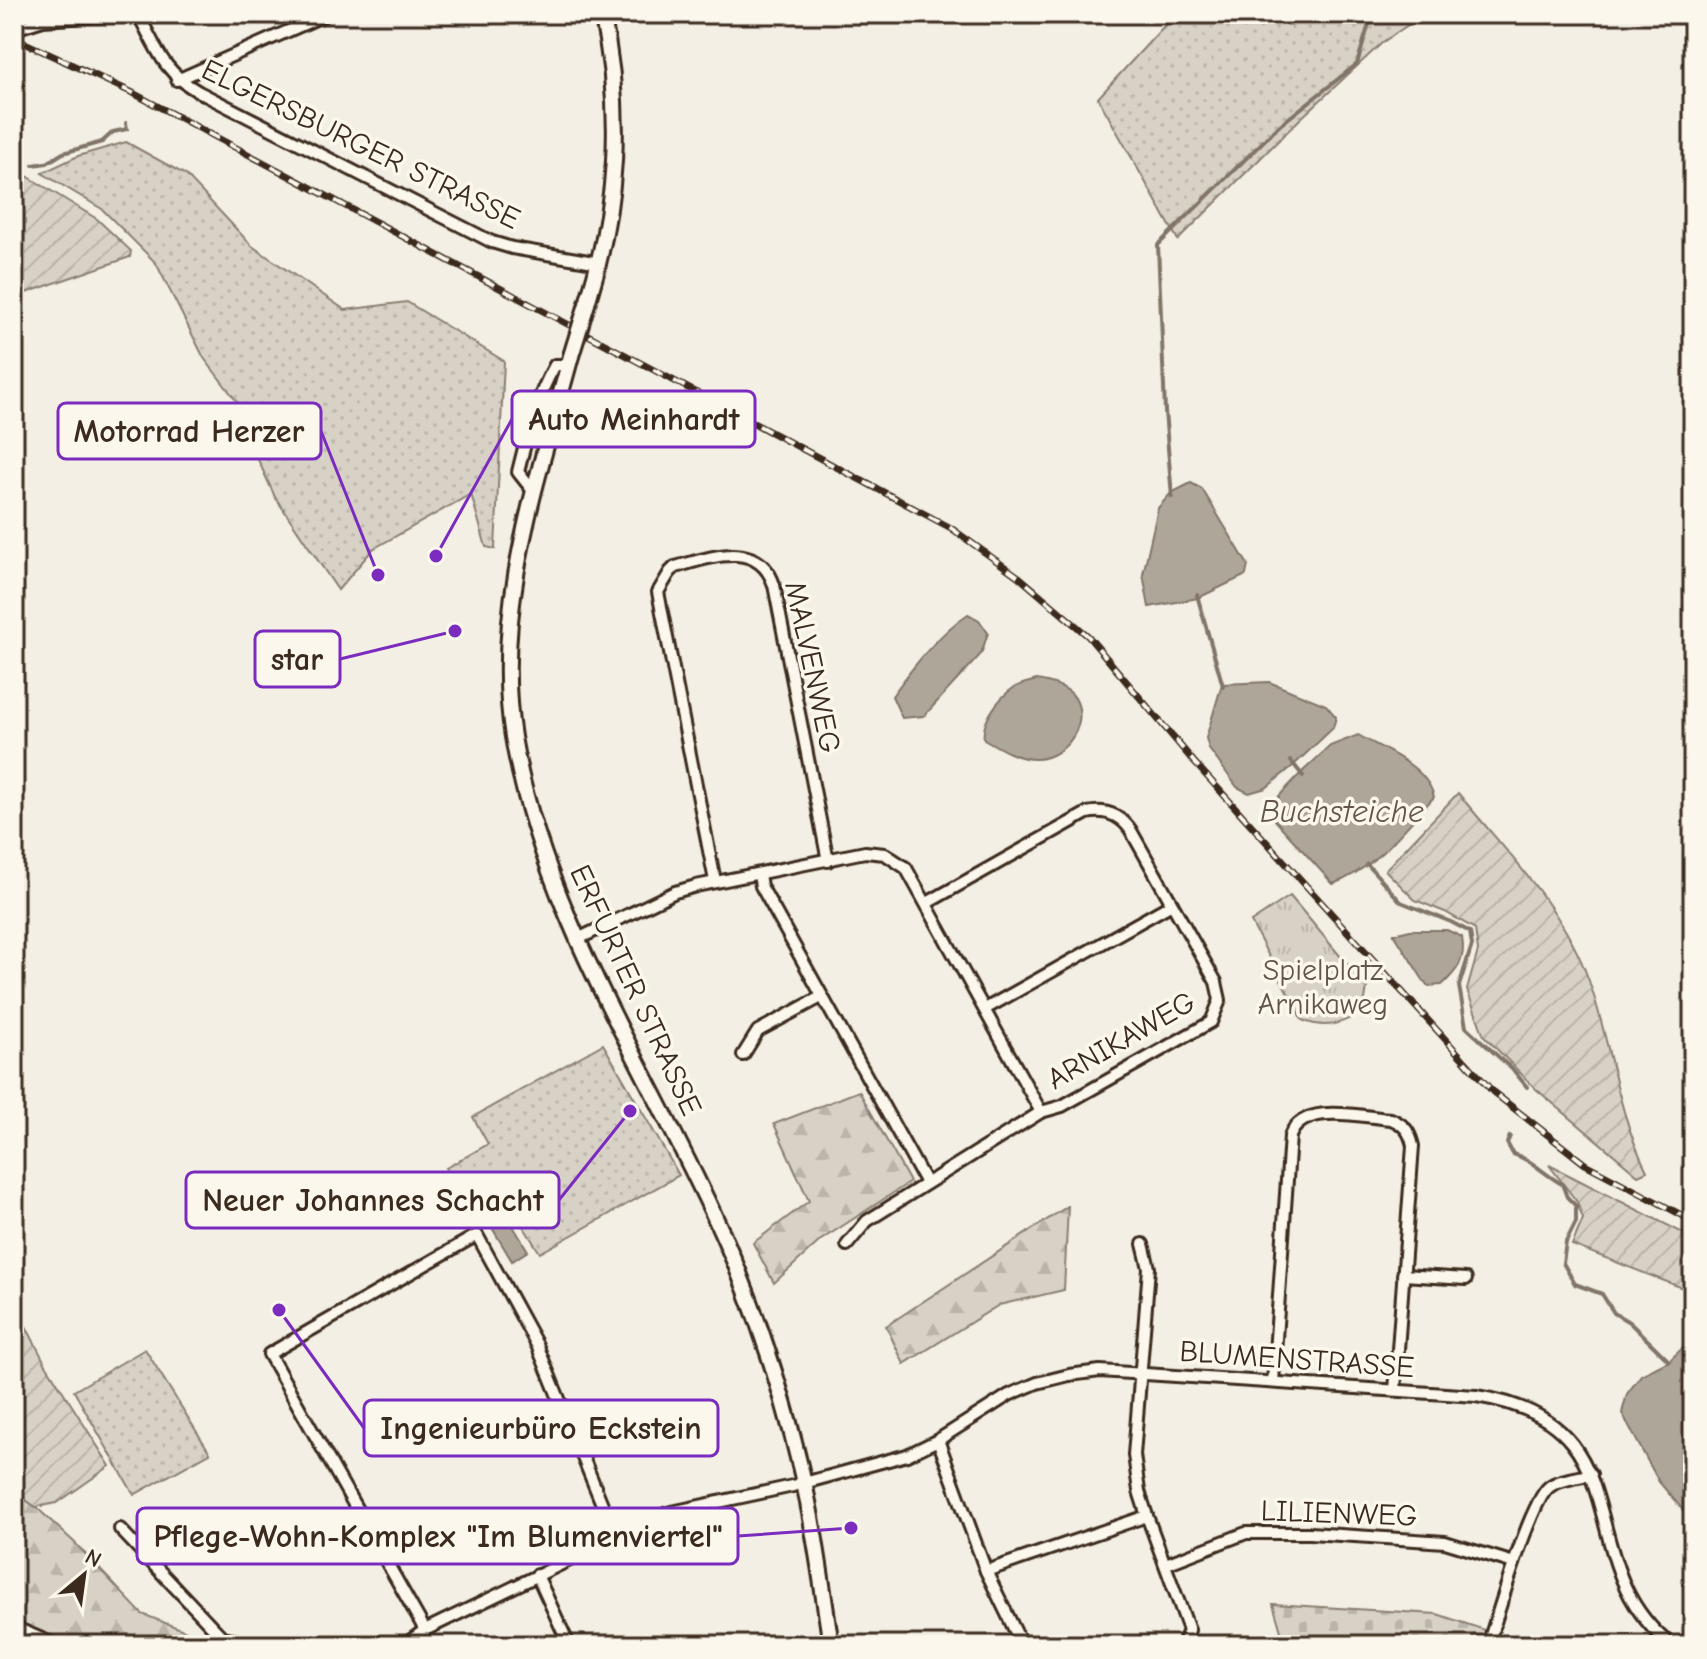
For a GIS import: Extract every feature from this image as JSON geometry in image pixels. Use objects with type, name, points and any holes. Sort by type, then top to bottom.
[{"type":"main road","name":"ERFURTER STRASSE","points":[[602,14],[613,97],[613,195],[600,263],[533,491],[513,590],[509,632],[513,736],[533,817],[578,939],[704,1194],[748,1294],[803,1483],[831,1645]]},
{"type":"street","points":[[18,27],[43,20],[131,14]]},
{"type":"street","name":"ELGERSBURGER STRASSE","points":[[138,14],[163,62],[177,80],[492,242],[600,263]]},
{"type":"street","points":[[177,80],[327,14]]},
{"type":"street","points":[[533,491],[518,472],[525,441],[538,397],[555,365],[570,360]]},
{"type":"street","name":"MALVENWEG","points":[[715,881],[658,592],[675,567],[743,554],[763,564],[774,585],[828,861]]},
{"type":"street","name":"ARNIKAWEG","points":[[847,1245],[867,1221],[1041,1112],[1062,1106],[1211,1022],[1220,1000],[1216,982],[1123,820],[1099,810],[1087,813],[927,903]]},
{"type":"street","points":[[578,939],[675,892],[715,881],[759,875],[865,852],[885,854],[906,868],[1041,1112]]},
{"type":"street","points":[[759,875],[761,886],[821,997],[926,1183]]},
{"type":"street","points":[[985,1009],[1172,904]]},
{"type":"street","points":[[743,1055],[758,1031],[821,997]]},
{"type":"street","points":[[1273,1382],[1290,1136],[1301,1119],[1317,1113],[1391,1119],[1407,1129],[1413,1146],[1395,1390]]},
{"type":"street","points":[[425,1630],[269,1354],[477,1235],[537,1345],[615,1536]]},
{"type":"street","points":[[1143,1244],[1149,1268],[1134,1455],[1139,1491],[1189,1630],[1183,1645]]},
{"type":"street","points":[[1403,1275],[1466,1279]]},
{"type":"street","name":"BLUMENSTRASSE","points":[[404,1645],[425,1630],[667,1513],[803,1483],[907,1455],[1037,1383],[1100,1371],[1476,1396],[1504,1400],[1529,1409],[1550,1421],[1583,1456],[1623,1583],[1634,1606],[1667,1644]]},
{"type":"street","points":[[938,1440],[986,1571],[1022,1645]]},
{"type":"street","points":[[1488,1645],[1514,1563],[1545,1490],[1552,1485],[1591,1474]]},
{"type":"street","points":[[986,1571],[1147,1516]]},
{"type":"street","points":[[120,1529],[222,1637],[233,1639],[240,1645]]},
{"type":"street","name":"LILIENWEG","points":[[1166,1564],[1246,1533],[1445,1542],[1514,1563]]},
{"type":"street","points":[[537,1575],[569,1645]]},
{"type":"street","points":[[14,1627],[56,1645]]},
{"type":"green space","points":[[1175,14],[1424,14],[1383,42],[1178,240],[1098,98]]},
{"type":"green space","points":[[126,142],[186,175],[252,246],[345,310],[407,302],[504,361],[495,549],[486,547],[471,494],[373,549],[338,590],[275,497],[241,422],[241,407],[204,358],[156,263],[102,209],[42,173],[78,156]]},
{"type":"green space","points":[[14,168],[97,219],[131,251],[130,257],[14,297]]},
{"type":"green space","points":[[1458,793],[1531,880],[1577,952],[1596,1002],[1628,1124],[1647,1171],[1638,1175],[1536,1089],[1484,1036],[1467,990],[1478,951],[1475,929],[1415,900],[1385,870]]},
{"type":"green space","name":"Spielplatz Arnikaweg","points":[[1290,896],[1367,988],[1363,1011],[1334,1024],[1319,1025],[1302,1020],[1251,922]]},
{"type":"green space","points":[[603,1044],[679,1175],[540,1253],[507,1200],[476,1219],[446,1168],[488,1144],[473,1117]]},
{"type":"green space","points":[[859,1091],[910,1182],[821,1240],[774,1283],[753,1243],[809,1201],[774,1124]]},
{"type":"green space","points":[[1549,1165],[1693,1238],[1693,1292],[1572,1245],[1583,1219],[1577,1202]]},
{"type":"green space","points":[[1068,1206],[1064,1290],[999,1305],[904,1364],[886,1326]]},
{"type":"green space","points":[[14,1303],[45,1363],[110,1466],[57,1503],[36,1507],[14,1492]]},
{"type":"green space","points":[[145,1349],[210,1453],[134,1495],[74,1391]]},
{"type":"green space","points":[[14,1492],[36,1507],[74,1542],[142,1614],[222,1645],[14,1645]]},
{"type":"green space","points":[[1273,1604],[1437,1614],[1488,1631],[1485,1638],[1474,1635],[1470,1645],[1285,1645]]},
{"type":"water","points":[[1191,483],[1202,489],[1248,565],[1246,575],[1198,598],[1149,607],[1143,574],[1158,508],[1171,493]]},
{"type":"water","points":[[968,614],[979,620],[988,633],[981,654],[924,716],[902,718],[892,696],[936,641]]},
{"type":"water","points":[[1037,680],[1064,688],[1078,704],[1078,725],[1067,745],[1048,757],[1030,759],[1009,753],[984,739],[985,725],[1001,699],[1015,687]]},
{"type":"water","points":[[1269,682],[1326,705],[1336,717],[1333,728],[1294,765],[1266,788],[1249,793],[1237,787],[1209,749],[1206,738],[1222,684]]},
{"type":"water","name":"Buchsteiche","points":[[1358,735],[1414,768],[1430,786],[1434,797],[1376,858],[1333,884],[1273,818],[1279,796],[1301,773],[1330,746]]},
{"type":"water","points":[[1410,930],[1447,930],[1462,937],[1460,964],[1442,985],[1427,986],[1394,934]]},
{"type":"water","points":[[504,1211],[528,1251],[512,1261],[488,1221]]},
{"type":"water","points":[[1693,1338],[1693,1522],[1659,1482],[1622,1413],[1627,1394],[1641,1375],[1669,1361]]},
{"type":"waterway","points":[[1172,497],[1158,245],[1280,125],[1357,64],[1372,14]]},
{"type":"waterway","points":[[33,165],[47,163],[63,153],[102,142],[113,132],[127,129],[126,123]]},
{"type":"waterway","points":[[1197,595],[1223,686]]},
{"type":"waterway","points":[[1291,761],[1303,776]]},
{"type":"waterway","points":[[1367,864],[1401,902],[1470,932],[1472,945],[1459,986],[1466,1027],[1527,1087]]},
{"type":"waterway","points":[[1510,1136],[1507,1143],[1513,1154],[1562,1184],[1567,1197],[1576,1206],[1576,1222],[1566,1242],[1563,1263],[1575,1284],[1602,1294],[1614,1313],[1629,1322],[1669,1361]]},
{"type":"railway","points":[[14,38],[133,93],[951,528],[1019,577],[1088,636],[1194,762],[1493,1092],[1585,1164],[1693,1221]]},
{"type":"place","name":"Auto Meinhardt","points":[[436,556]]},
{"type":"place","name":"Motorrad Herzer","points":[[378,575]]},
{"type":"place","name":"star","points":[[455,631]]},
{"type":"place","name":"Neuer Johannes Schacht","points":[[630,1111]]},
{"type":"place","name":"Ingenieurbüro Eckstein","points":[[279,1310]]},
{"type":"place","name":"Pflege-Wohn-Komplex \"Im Blumenviertel\"","points":[[851,1528]]}]
